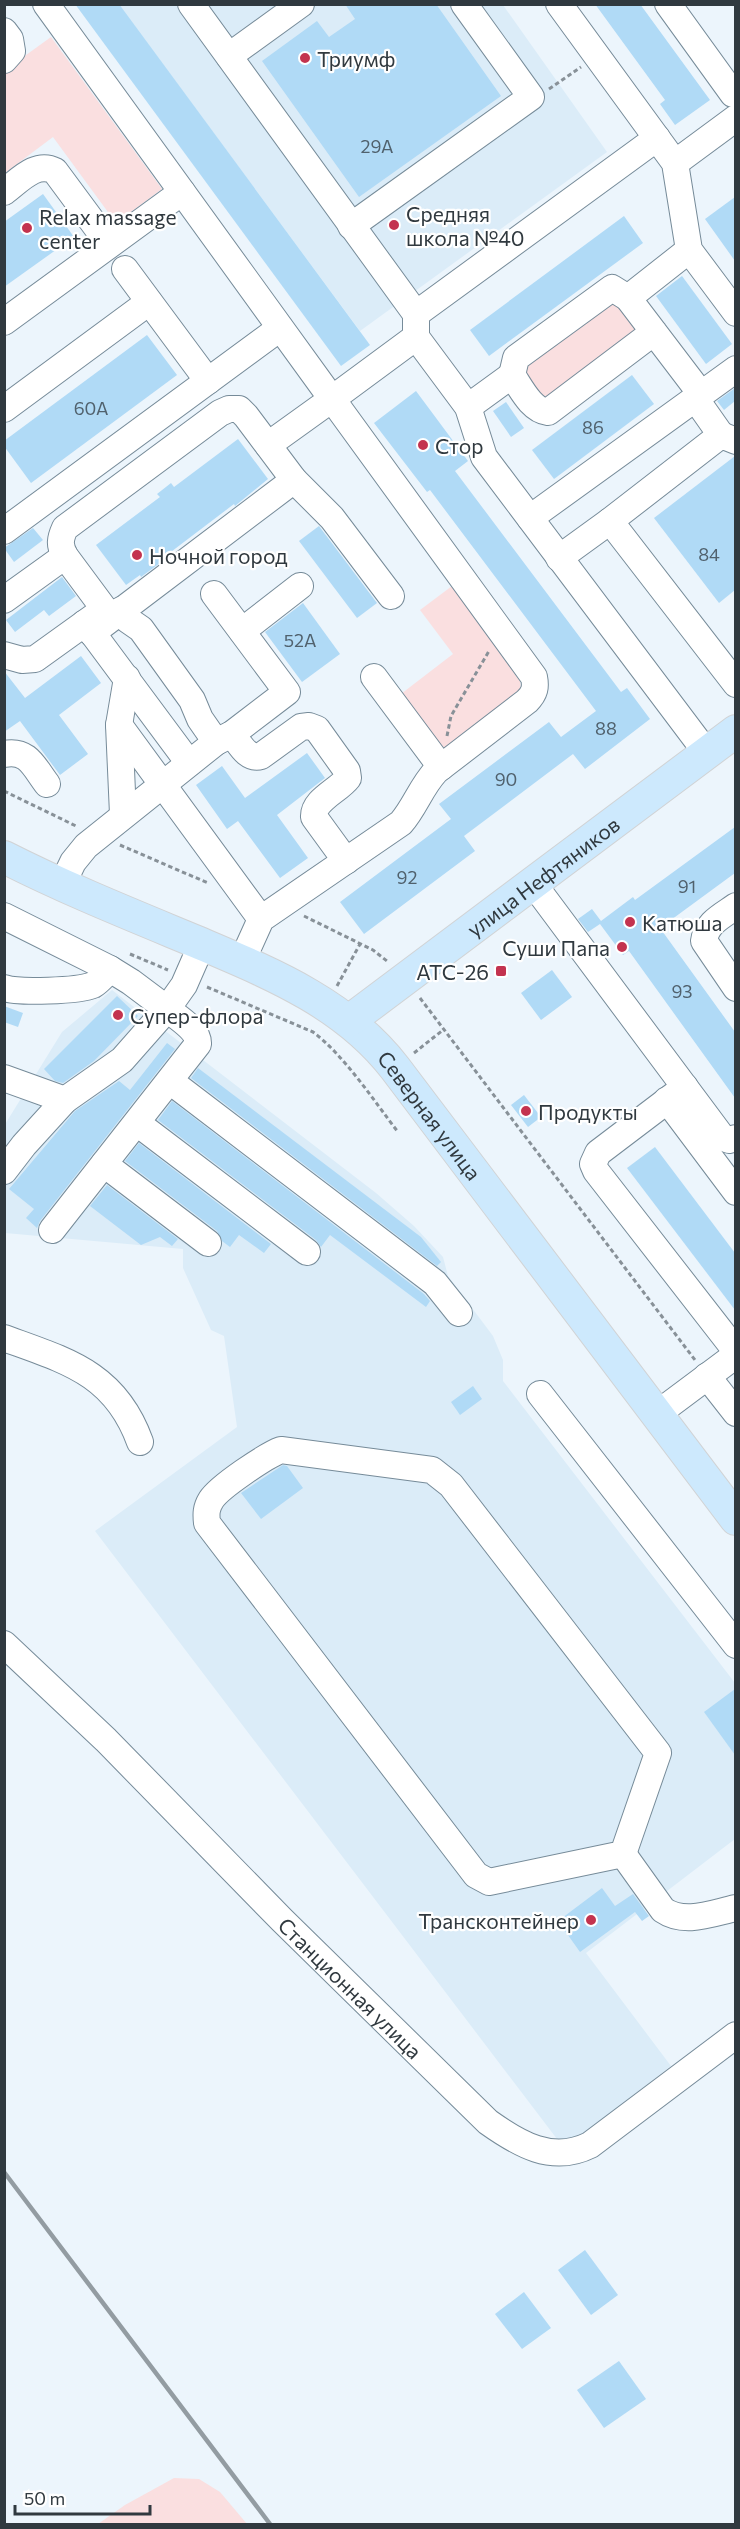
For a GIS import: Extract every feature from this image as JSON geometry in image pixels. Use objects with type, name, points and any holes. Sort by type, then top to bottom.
[{"type":"main road","name":"улица Нефтяников","points":[[349,1021],[735,731]]},
{"type":"main road","name":"Северная улица","points":[[4,857],[62,885],[242,961],[303,990],[349,1021],[385,1055],[735,1519]]},
{"type":"street","points":[[46,4],[534,676],[534,693],[527,701],[425,782],[410,812],[400,824],[261,919],[242,961]]},
{"type":"street","points":[[191,4],[351,226],[416,325],[468,407],[484,457],[706,752]]},
{"type":"street","points":[[229,56],[301,4]]},
{"type":"street","points":[[351,226],[531,97],[464,4]]},
{"type":"street","points":[[559,4],[675,163],[689,250],[735,313]]},
{"type":"street","points":[[668,4],[735,100],[675,163]]},
{"type":"street","points":[[4,32],[13,45],[12,51],[4,60]]},
{"type":"street","points":[[268,445],[332,399],[416,325],[657,138]]},
{"type":"street","points":[[4,192],[39,167],[48,167],[55,171],[109,244]]},
{"type":"street","points":[[4,322],[182,192]]},
{"type":"street","points":[[628,298],[689,250]]},
{"type":"street","points":[[125,269],[208,381]]},
{"type":"street","points":[[468,407],[512,375],[516,358],[612,288],[628,298],[728,438],[559,558]]},
{"type":"street","points":[[4,409],[149,302]]},
{"type":"street","points":[[7,524],[280,328]]},
{"type":"street","points":[[512,375],[534,406],[540,411],[548,412],[654,332]]},
{"type":"street","points":[[530,518],[735,369]]},
{"type":"street","points":[[189,763],[127,678],[103,619],[60,546],[65,528],[220,413],[229,409],[239,409],[294,480],[332,518],[391,596]]},
{"type":"street","points":[[4,656],[22,660],[35,659],[103,619],[294,480]]},
{"type":"street","points":[[610,521],[735,684]]},
{"type":"street","points":[[4,600],[65,556]]},
{"type":"street","points":[[242,631],[300,586]]},
{"type":"street","points":[[62,885],[78,853],[123,814],[287,692],[214,594]]},
{"type":"street","points":[[103,619],[128,620],[141,629],[192,700],[200,719],[248,755],[255,758],[261,756],[301,727],[309,726],[317,729],[348,771],[348,778],[317,805],[314,817],[346,861]]},
{"type":"street","points":[[374,677],[441,767]]},
{"type":"street","points":[[123,814],[119,724],[127,678]]},
{"type":"street","points":[[119,724],[261,919]]},
{"type":"street","points":[[4,754],[16,752],[25,756],[46,784]]},
{"type":"street","points":[[532,882],[676,1093],[735,1192]]},
{"type":"street","points":[[735,906],[711,924],[705,932],[704,941],[735,988]]},
{"type":"street","points":[[4,916],[116,960],[131,981],[195,1033],[198,1039],[194,1050],[52,1230]]},
{"type":"street","points":[[4,1171],[24,1144],[65,1100],[122,1060],[167,1009],[187,978],[202,944]]},
{"type":"street","points":[[4,988],[21,991],[85,988],[100,981],[116,960]]},
{"type":"street","points":[[4,1078],[65,1100]]},
{"type":"street","points":[[170,1081],[435,1283],[459,1313]]},
{"type":"street","points":[[676,1093],[722,1137],[729,1140],[735,1138]]},
{"type":"street","points":[[657,1414],[735,1353],[596,1171],[593,1164],[598,1153],[676,1093]]},
{"type":"street","points":[[136,1123],[307,1252]]},
{"type":"street","points":[[104,1164],[208,1243]]},
{"type":"street","points":[[4,1338],[71,1363],[90,1374],[121,1404],[132,1419],[140,1442]]},
{"type":"street","points":[[707,1376],[735,1413]]},
{"type":"street","points":[[540,1395],[735,1645]]},
{"type":"street","points":[[281,1450],[432,1470],[451,1485],[658,1753],[623,1854],[489,1882],[476,1875],[207,1523],[206,1511],[212,1497],[268,1455],[281,1450]]},
{"type":"street","name":"Станционная улица","points":[[4,1644],[106,1740],[282,1920],[488,2122],[507,2135],[549,2153],[575,2153],[590,2145],[735,2035]]},
{"type":"street","points":[[623,1854],[663,1910],[670,1915],[686,1918],[735,1908]]},
{"type":"path","points":[[531,97],[538,96],[597,55]]},
{"type":"path","points":[[441,767],[451,716],[501,631]]},
{"type":"path","points":[[116,960],[187,978],[313,1032],[322,1039],[366,1090],[398,1132]]},
{"type":"shaded area","name":"Средняя школа №40","points":[[119,5],[503,5],[607,152],[360,331]]},
{"type":"shaded area","points":[[51,37],[162,189],[116,223],[53,137],[5,173],[4,71]]},
{"type":"shaded area","points":[[613,299],[639,332],[547,402],[522,368]]},
{"type":"shaded area","points":[[452,586],[520,681],[521,690],[443,758],[397,697],[453,654],[420,610]]},
{"type":"shaded area","points":[[112,990],[376,1193],[414,1226],[443,1257],[448,1276],[493,1336],[503,1360],[503,1381],[735,1683],[735,1839],[586,1953],[671,2066],[574,2141],[557,2139],[95,1531],[237,1427],[224,1336],[211,1330],[183,1268],[183,1249],[5,1233],[4,1126],[62,1032]]},
{"type":"shaded area","points":[[174,2478],[199,2479],[220,2492],[247,2524],[98,2524],[125,2505]]},
{"type":"building","points":[[75,4],[119,4],[370,345],[341,366]]},
{"type":"building","points":[[345,4],[436,4],[501,96],[359,197],[262,61],[317,21],[329,37],[355,19]]},
{"type":"building","points":[[595,4],[640,4],[710,100],[675,125],[660,104],[665,100]]},
{"type":"building","points":[[43,194],[74,237],[4,287],[4,222]]},
{"type":"building","points":[[735,197],[735,261],[705,219]]},
{"type":"building","points":[[624,216],[643,243],[489,356],[470,330]]},
{"type":"building","points":[[682,276],[732,344],[706,364],[656,296]]},
{"type":"building","points":[[147,335],[177,375],[31,483],[4,446],[4,441]]},
{"type":"building","points":[[632,375],[654,404],[554,479],[532,450]]},
{"type":"building","points":[[735,388],[735,401],[724,410],[717,401]]},
{"type":"building","points":[[416,391],[468,461],[455,471],[621,692],[627,688],[650,719],[585,769],[573,754],[464,836],[475,851],[364,934],[340,902],[451,819],[439,804],[549,722],[561,737],[596,711],[430,490],[427,492],[374,423]]},
{"type":"building","points":[[506,402],[524,428],[511,437],[493,411]]},
{"type":"building","points":[[238,439],[268,479],[159,561],[160,563],[126,585],[96,545],[160,497],[157,494],[171,483],[174,487]]},
{"type":"building","points":[[735,456],[735,590],[719,603],[654,518]]},
{"type":"building","points":[[319,526],[377,603],[357,618],[299,541]]},
{"type":"building","points":[[33,528],[43,540],[14,562],[4,548]]},
{"type":"building","points":[[62,577],[76,596],[49,616],[44,610],[15,632],[6,620]]},
{"type":"building","points":[[303,603],[340,654],[302,682],[265,632]]},
{"type":"building","points":[[81,656],[101,683],[59,715],[88,754],[60,775],[20,721],[4,732],[4,671],[25,698]]},
{"type":"building","points":[[307,753],[325,778],[277,815],[308,858],[280,878],[238,821],[227,829],[196,785],[222,766],[245,798]]},
{"type":"building","points":[[735,827],[735,873],[660,928],[735,1032],[735,1098],[629,951],[623,955],[600,924],[588,932],[578,919],[592,909],[601,921],[633,897],[635,900]]},
{"type":"building","points":[[552,970],[572,997],[541,1020],[521,993]]},
{"type":"building","points":[[117,996],[138,1016],[94,1061],[63,1083],[55,1081],[44,1069]]},
{"type":"building","points":[[4,1006],[23,1013],[18,1027],[4,1022]]},
{"type":"building","points":[[167,1043],[175,1049],[40,1221],[37,1228],[26,1218],[34,1209],[9,1189],[75,1111],[119,1081],[130,1090]]},
{"type":"building","points":[[198,1068],[421,1237],[441,1262],[437,1266],[191,1078]]},
{"type":"building","name":"Продукты","points":[[524,1095],[541,1117],[528,1127],[511,1105]]},
{"type":"building","points":[[172,1101],[424,1294],[430,1301],[426,1307],[330,1235],[321,1247],[316,1240],[158,1120]]},
{"type":"building","points":[[139,1143],[271,1244],[264,1253],[239,1235],[230,1247],[222,1241],[217,1231],[125,1161]]},
{"type":"building","points":[[655,1147],[735,1253],[735,1310],[627,1168]]},
{"type":"building","points":[[107,1185],[178,1239],[172,1246],[160,1237],[141,1245],[90,1206]]},
{"type":"building","points":[[473,1386],[482,1399],[460,1415],[451,1402]]},
{"type":"building","points":[[283,1465],[287,1466],[303,1488],[261,1519],[241,1493]]},
{"type":"building","points":[[735,1689],[735,1755],[704,1712]]},
{"type":"building","name":"Трансконтейнер","points":[[602,1888],[615,1906],[633,1894],[649,1916],[642,1921],[635,1912],[580,1952],[558,1921]]},
{"type":"building","points":[[585,2250],[618,2295],[591,2315],[558,2270]]},
{"type":"building","points":[[524,2292],[551,2328],[522,2349],[495,2314]]},
{"type":"building","points":[[619,2361],[646,2399],[604,2428],[577,2390]]},
{"type":"railway","points":[[4,2172],[270,2524]]},
{"type":"place","name":"Триумф","points":[[305,58]]},
{"type":"place","name":"Средняя школа №40","points":[[394,225]]},
{"type":"place","name":"Relax massage center","points":[[27,228]]},
{"type":"place","name":"Стор","points":[[423,445]]},
{"type":"place","name":"Ночной город","points":[[137,555]]},
{"type":"place","name":"Катюша","points":[[630,922]]},
{"type":"place","name":"Суши Папа","points":[[622,947]]},
{"type":"place","name":"АТС-26","points":[[501,971]]},
{"type":"place","name":"Супер-флора","points":[[118,1015]]},
{"type":"place","name":"Продукты","points":[[526,1111]]},
{"type":"place","name":"Трансконтейнер","points":[[591,1920]]}]
